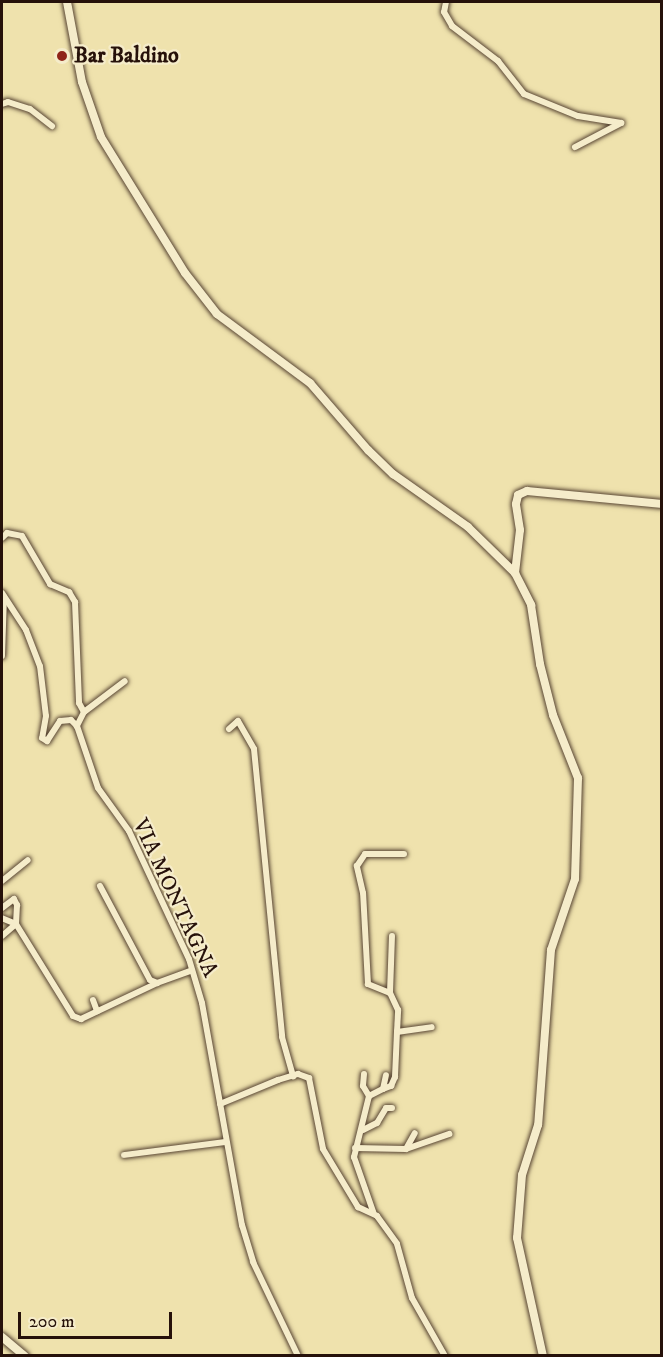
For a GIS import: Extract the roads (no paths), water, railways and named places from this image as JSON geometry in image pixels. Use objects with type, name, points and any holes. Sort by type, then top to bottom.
[{"type":"main road","points":[[67,2],[82,82],[101,137],[185,273],[217,314],[310,383],[368,450],[468,527],[515,573],[531,604],[540,664],[554,715],[578,778],[575,879],[551,950],[538,1125],[522,1175],[518,1238],[543,1356]]},
{"type":"street","points":[[446,2],[444,12],[452,26],[498,61],[524,94],[578,116],[621,123],[575,147]]},
{"type":"street","points":[[2,104],[8,102],[30,109],[52,126]]},
{"type":"street","points":[[515,573],[518,495],[527,491],[549,492],[662,504]]},
{"type":"street","points":[[2,538],[7,533],[22,536],[50,584],[69,592],[75,602],[79,703],[84,712]]},
{"type":"street","points":[[3,595],[26,630],[40,666],[46,716],[42,738],[47,745],[60,721],[71,720],[77,726],[84,712],[125,681]]},
{"type":"street","points":[[2,656],[3,595]]},
{"type":"street","points":[[229,729],[238,721],[254,749],[282,1037],[292,1076]]},
{"type":"street","name":"VIA MONTAGNA","points":[[77,726],[98,788],[129,831],[192,970],[226,1142],[253,1262],[298,1356]]},
{"type":"street","points":[[390,993],[368,984],[363,893],[357,866],[364,854],[404,854]]},
{"type":"street","points":[[2,881],[28,860]]},
{"type":"street","points":[[100,886],[150,980],[157,983]]},
{"type":"street","points":[[2,908],[14,899],[16,924],[73,1016],[81,1019],[157,983],[192,970]]},
{"type":"street","points":[[2,918],[16,924]]},
{"type":"street","points":[[2,936],[16,924]]},
{"type":"street","points":[[369,1096],[391,1086],[395,1077],[398,1010],[390,993],[392,936]]},
{"type":"street","points":[[93,1000],[97,1011]]},
{"type":"street","points":[[397,1032],[432,1027]]},
{"type":"street","points":[[220,1104],[292,1076],[305,1074],[309,1078],[323,1149],[358,1207],[374,1214]]},
{"type":"street","points":[[364,1074],[369,1096],[363,1130],[355,1148],[354,1157],[374,1214],[398,1244],[412,1298],[445,1356]]},
{"type":"street","points":[[383,1089],[386,1075]]},
{"type":"street","points":[[363,1130],[377,1123],[386,1108],[392,1108]]},
{"type":"street","points":[[406,1149],[415,1133]]},
{"type":"street","points":[[355,1148],[406,1149],[449,1134]]},
{"type":"street","points":[[124,1155],[226,1142]]},
{"type":"street","points":[[2,1337],[25,1356]]},
{"type":"place","name":"Bar Baldino","points":[[62,56]]}]
